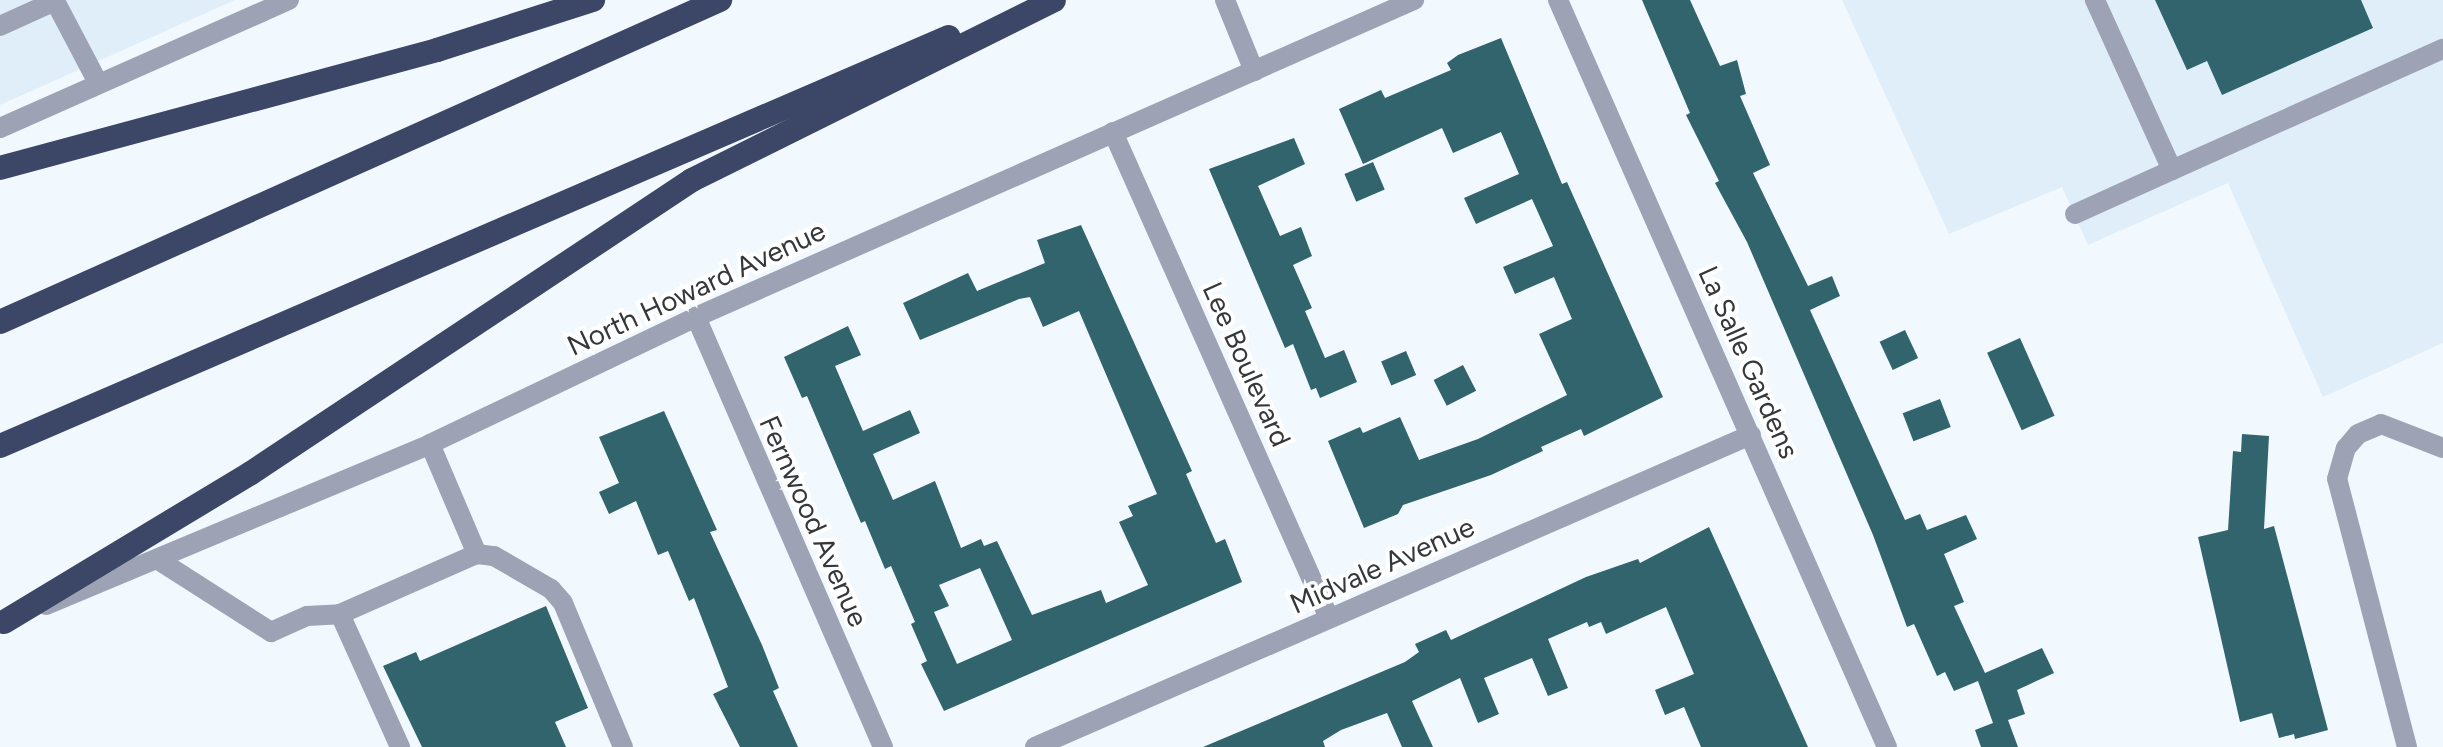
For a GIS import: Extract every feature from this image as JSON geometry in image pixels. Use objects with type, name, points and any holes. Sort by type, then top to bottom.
[{"type":"highway","points":[[0,168],[450,46],[593,0]]},
{"type":"highway","points":[[0,322],[720,0]]},
{"type":"highway","points":[[0,446],[1034,0]]},
{"type":"highway","points":[[2,623],[251,473],[692,180],[1054,0]]},
{"type":"street","points":[[0,26],[55,0],[97,81]]},
{"type":"street","points":[[0,128],[248,8],[289,0]]},
{"type":"street","points":[[1225,0],[1254,71]]},
{"type":"street","name":"North Howard Avenue","points":[[2,623],[160,561],[430,444],[696,317],[1414,0]]},
{"type":"street","name":"La Salle Gardens","points":[[1558,0],[1887,747]]},
{"type":"street","points":[[2095,0],[2172,170]]},
{"type":"street","points":[[2075,214],[2443,49]]},
{"type":"street","name":"Lee Boulevard","points":[[1113,132],[1329,618]]},
{"type":"street","name":"Fernwood Avenue","points":[[696,317],[883,747]]},
{"type":"street","points":[[2407,747],[2337,479],[2346,448],[2358,434],[2381,424],[2443,448]]},
{"type":"street","name":"Midvale Avenue","points":[[1035,747],[1751,435]]},
{"type":"street","points":[[430,444],[477,554]]},
{"type":"street","points":[[160,561],[271,632],[307,616],[340,614],[477,554],[494,556],[551,589],[563,603],[623,747]]},
{"type":"street","points":[[340,614],[400,747]]},
{"type":"shaded area","points":[[0,0],[235,0],[0,105]]},
{"type":"shaded area","points":[[1842,0],[2443,0],[2443,343],[2323,397],[2228,183],[2088,245],[2062,187],[1949,234]]},
{"type":"building","points":[[1642,0],[1690,0],[1720,66],[1737,60],[1746,94],[1740,96],[1770,165],[1753,173],[1808,286],[1832,276],[1840,296],[1810,310],[1905,520],[1920,514],[1927,530],[1966,515],[1977,539],[1944,554],[1964,602],[1954,606],[1985,673],[2042,648],[2054,673],[2017,690],[2025,714],[2008,720],[2018,747],[1981,747],[1975,730],[1993,723],[1978,681],[1954,691],[1945,672],[1937,676],[1914,624],[1907,627],[1873,535],[1747,242],[1715,183],[1719,181],[1686,115],[1690,113]]},
{"type":"building","points":[[2155,0],[2361,0],[2373,28],[2222,95],[2207,61],[2187,70]]},
{"type":"building","points":[[1501,38],[1562,184],[1567,182],[1663,397],[1584,436],[1581,429],[1541,447],[1543,451],[1491,475],[1403,505],[1398,514],[1364,528],[1328,441],[1360,427],[1363,433],[1400,417],[1419,460],[1478,439],[1567,395],[1539,334],[1572,319],[1554,277],[1515,294],[1503,267],[1553,246],[1532,199],[1476,224],[1464,198],[1519,174],[1501,132],[1453,153],[1442,128],[1363,164],[1339,109],[1381,90],[1385,98],[1451,70],[1447,63],[1458,55]]},
{"type":"building","points":[[1294,138],[1305,164],[1258,186],[1280,236],[1301,227],[1312,256],[1293,265],[1312,308],[1305,311],[1325,358],[1344,350],[1357,382],[1320,398],[1316,388],[1311,390],[1293,344],[1285,348],[1209,169]]},
{"type":"building","points":[[1373,162],[1385,190],[1356,202],[1344,174]]},
{"type":"building","points":[[1081,225],[1192,471],[1186,474],[1216,543],[1225,539],[1242,582],[944,711],[921,664],[927,661],[911,624],[915,622],[891,566],[885,569],[865,521],[861,523],[807,396],[802,398],[784,357],[848,326],[861,355],[835,366],[863,431],[910,410],[920,433],[873,454],[893,500],[935,481],[961,548],[981,539],[984,546],[997,541],[1032,615],[1101,590],[1106,603],[1148,585],[1119,522],[1133,516],[1128,506],[1157,494],[1079,311],[1043,327],[1030,297],[1019,299],[920,340],[903,303],[968,273],[977,291],[1045,263],[1037,240]],"holes":[[[980,568],[1012,640],[957,664],[934,612],[949,606],[939,585]]]},
{"type":"building","points":[[1905,330],[1918,358],[1893,370],[1880,342]]},
{"type":"building","points":[[2020,338],[2055,416],[2022,430],[1987,353]]},
{"type":"building","points":[[1406,351],[1416,375],[1391,385],[1381,362]]},
{"type":"building","points":[[1463,365],[1476,391],[1447,406],[1434,380]]},
{"type":"building","points":[[1940,399],[1951,427],[1913,441],[1903,413]]},
{"type":"building","points":[[664,411],[717,530],[710,532],[762,645],[779,688],[773,691],[798,747],[740,747],[713,694],[728,687],[694,598],[689,601],[668,551],[658,555],[636,501],[609,514],[599,492],[619,483],[599,437]]},
{"type":"building","points":[[2242,434],[2269,436],[2264,529],[2274,526],[2328,730],[2295,739],[2294,734],[2279,738],[2272,713],[2240,722],[2198,537],[2228,530],[2233,451],[2241,452]]},
{"type":"building","points":[[1709,527],[1808,747],[1701,747],[1684,707],[1665,715],[1655,690],[1694,674],[1666,607],[1606,634],[1601,622],[1589,627],[1587,622],[1548,639],[1568,688],[1548,696],[1532,658],[1484,678],[1499,714],[1478,723],[1460,678],[1412,701],[1433,747],[1402,747],[1387,713],[1341,730],[1323,741],[1325,747],[1203,747],[1405,662],[1419,652],[1415,644],[1446,630],[1451,640],[1586,577],[1638,559],[1640,563]]},
{"type":"building","points":[[546,606],[588,708],[555,722],[566,747],[422,747],[383,666],[416,652],[420,661]]}]
